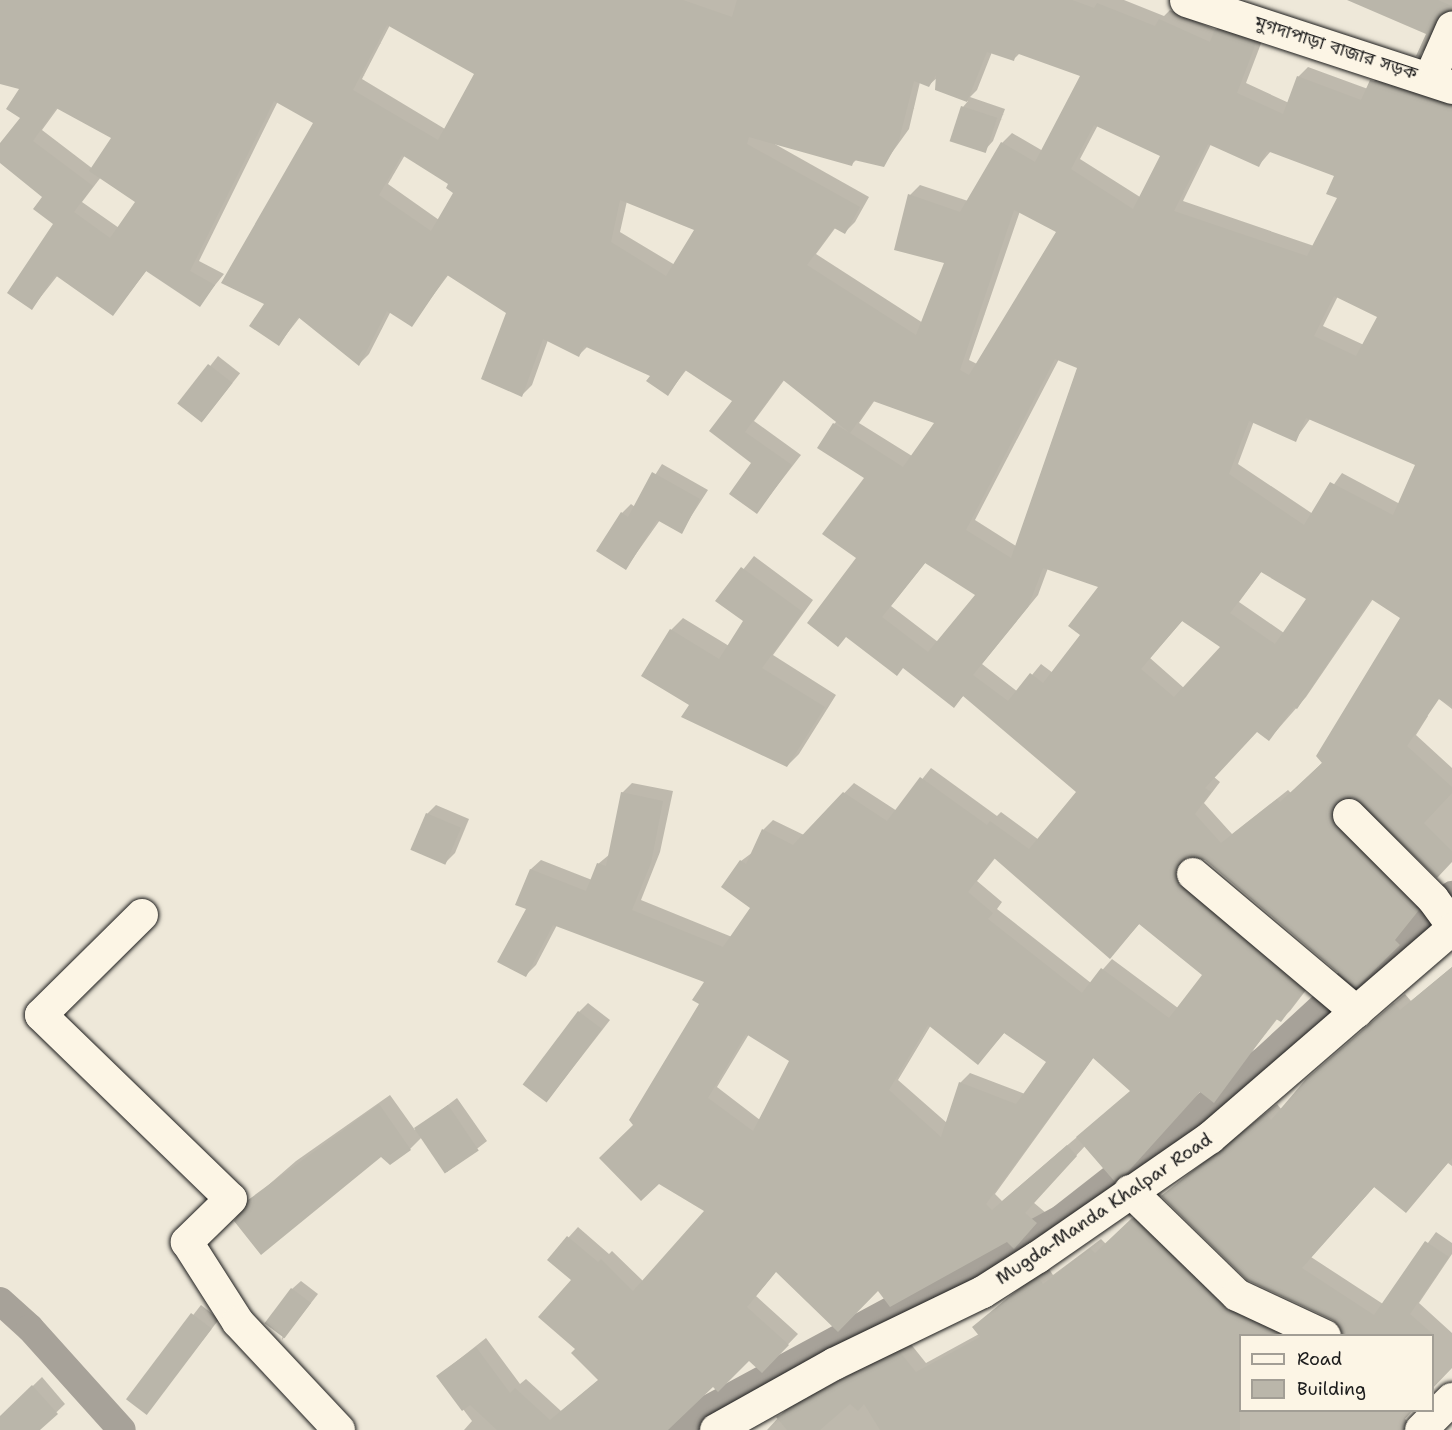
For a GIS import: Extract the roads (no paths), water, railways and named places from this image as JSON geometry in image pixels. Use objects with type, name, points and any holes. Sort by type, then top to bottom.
[{"type":"street","name":"মুগদাপাড়া বাজার সড়ক","points":[[1186,0],[1441,83]]},
{"type":"street","points":[[1441,83],[1452,28]]},
{"type":"street","points":[[1349,815],[1446,917]]},
{"type":"street","points":[[1193,874],[1344,1000]]},
{"type":"street","points":[[142,915],[41,1015],[231,1199],[187,1242],[238,1322],[339,1430]]},
{"type":"street","name":"Mugda-Manda Khalpar Road","points":[[716,1430],[834,1364],[983,1292],[1210,1138],[1344,1000],[1446,917]]},
{"type":"street","points":[[1130,1191],[1237,1295],[1323,1334]]},
{"type":"street","points":[[1424,1424],[1452,1399]]},
{"type":"waterway","points":[[669,1430],[1062,1218],[1262,1062],[1377,956],[1452,895]]},
{"type":"waterway","points":[[0,1301],[30,1328],[122,1430]]}]
